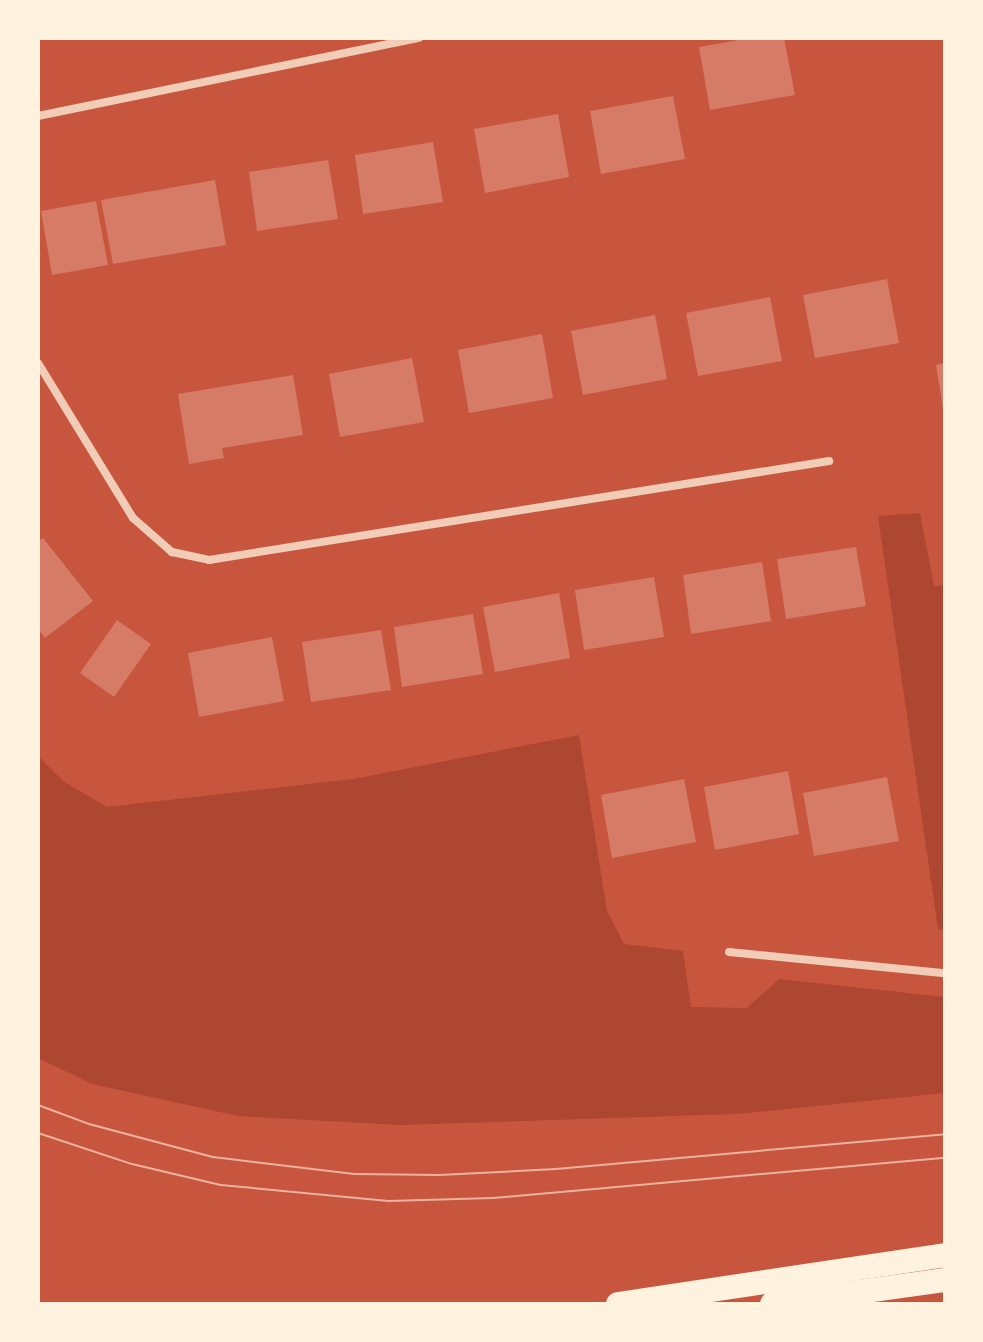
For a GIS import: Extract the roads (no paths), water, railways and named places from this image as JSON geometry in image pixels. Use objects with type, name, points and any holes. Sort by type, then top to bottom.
[{"type":"highway","points":[[618,1304],[945,1255]]},
{"type":"highway","points":[[772,1304],[945,1280]]},
{"type":"street","points":[[38,116],[419,38]]},
{"type":"street","points":[[38,363],[133,518],[172,552],[209,560],[829,461]]},
{"type":"street","points":[[729,952],[945,973]]},
{"type":"tram line","points":[[38,1105],[89,1124],[213,1157],[354,1174],[439,1175],[556,1169],[945,1134]]},
{"type":"tram line","points":[[38,1133],[132,1164],[221,1185],[388,1201],[493,1198],[945,1158]]}]
